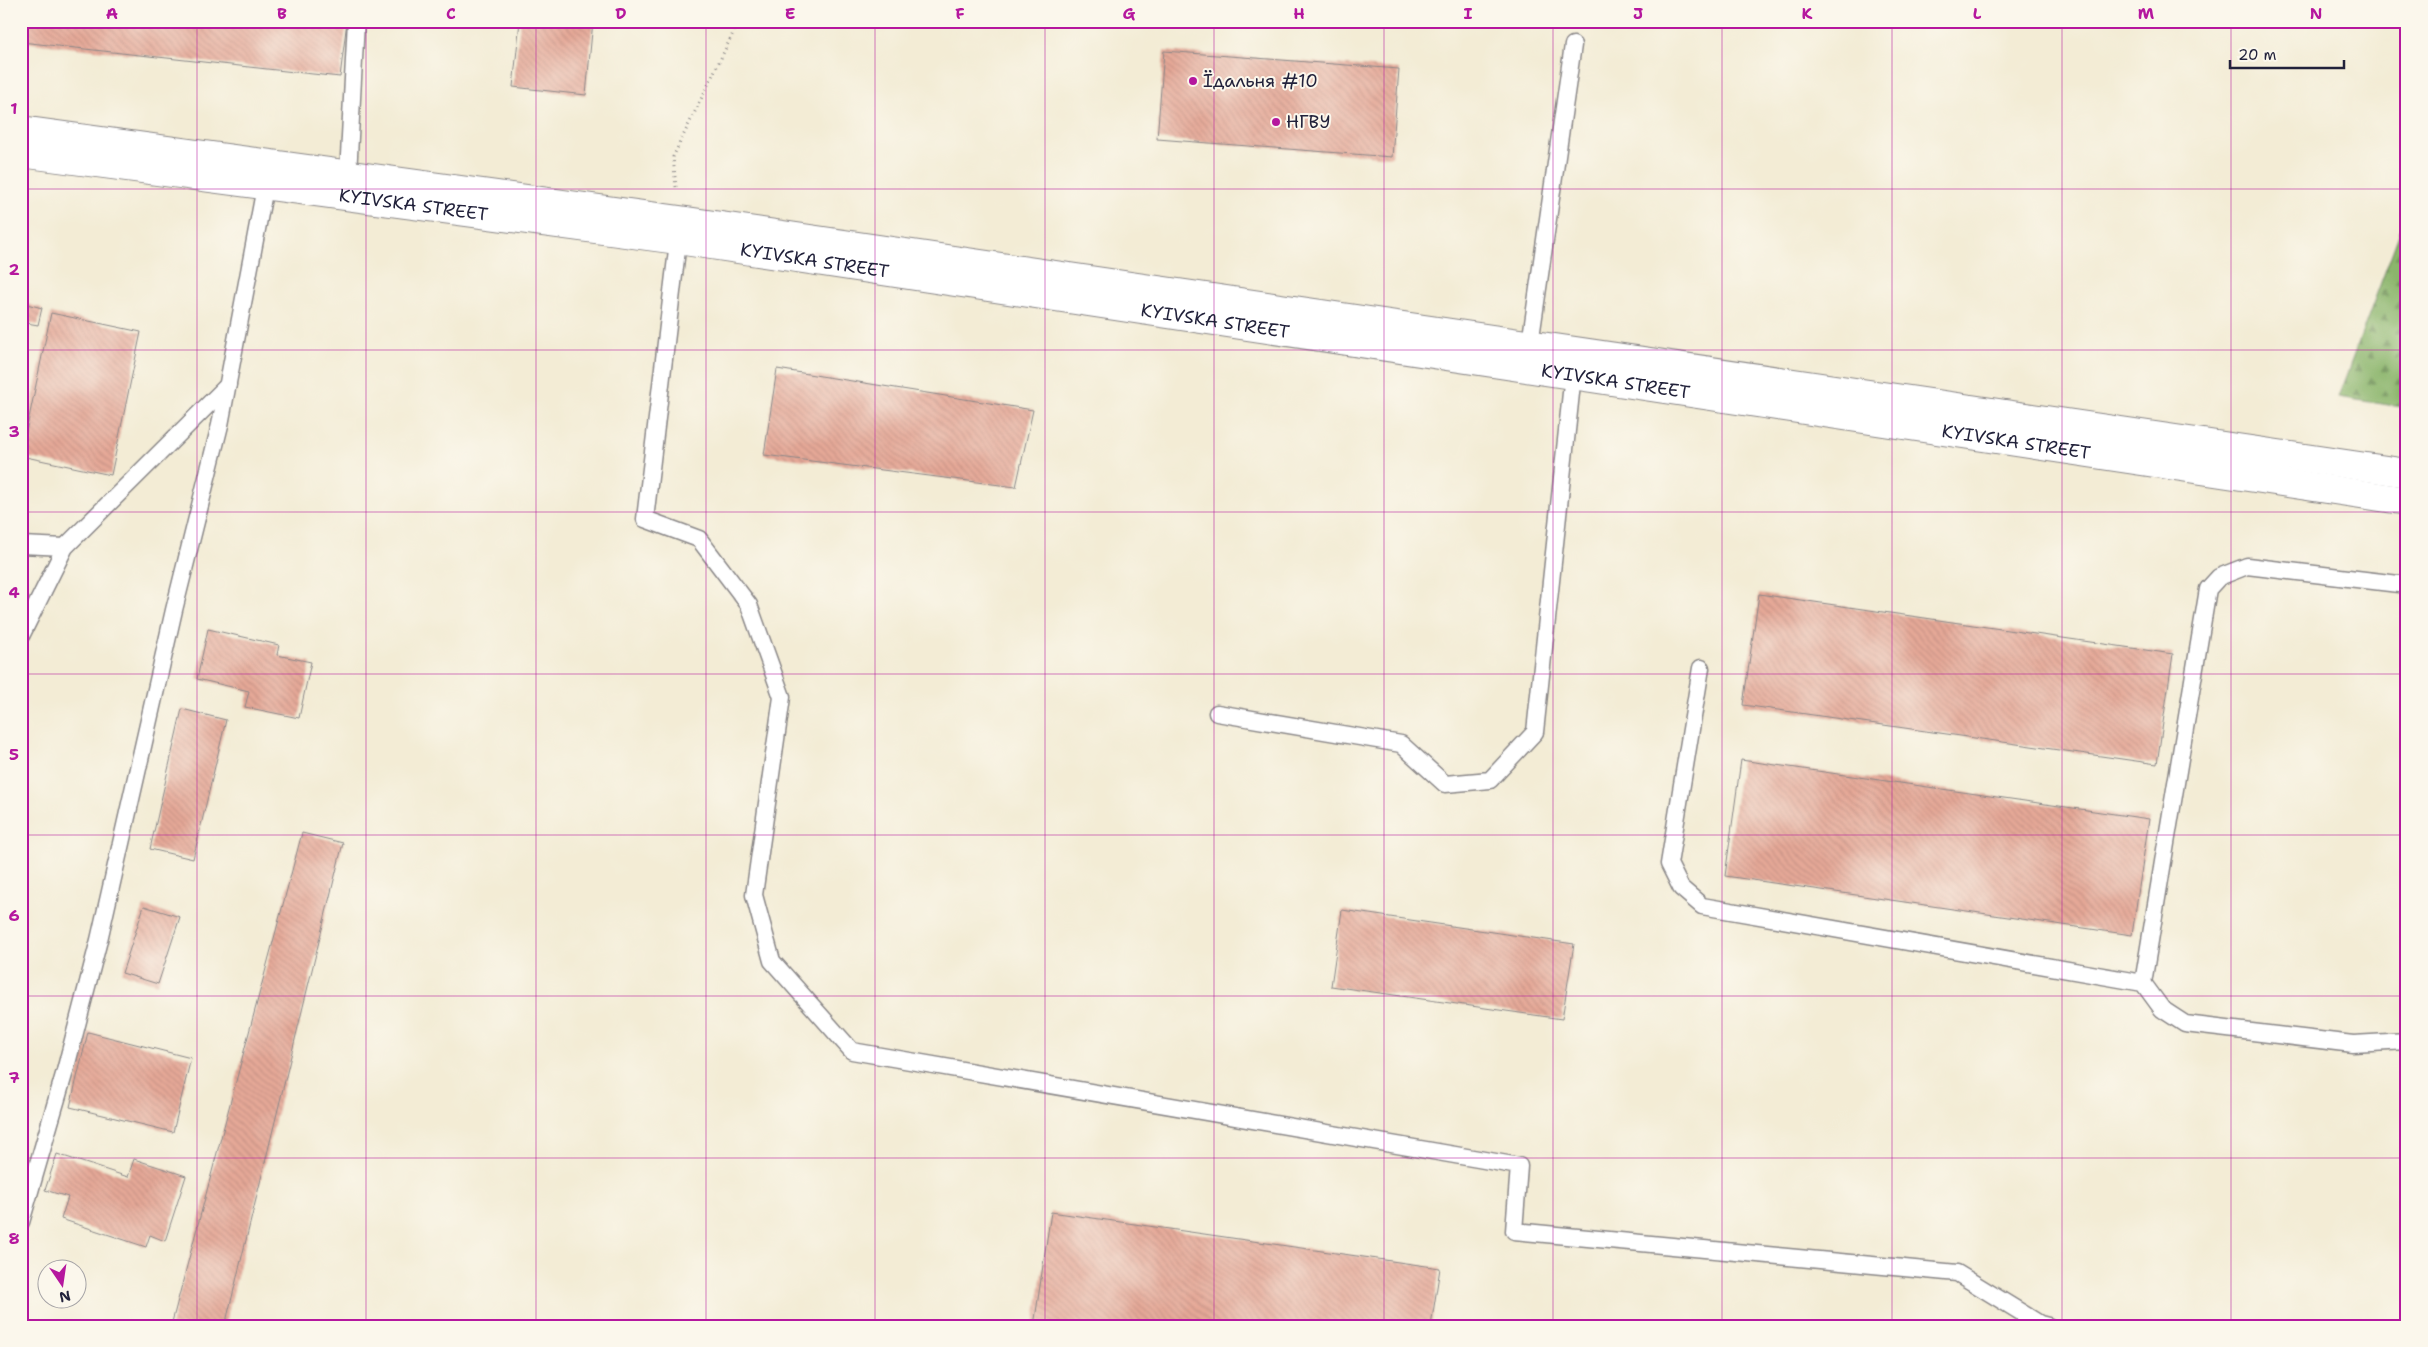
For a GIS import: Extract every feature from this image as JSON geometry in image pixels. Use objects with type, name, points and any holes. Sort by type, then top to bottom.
[{"type":"main road","name":"KYIVSKA STREET","points":[[21,130],[348,175],[1573,374],[2407,501]]},
{"type":"main road","name":"KYIVSKA STREET","points":[[21,153],[266,187],[679,230],[1530,344],[2407,473]]},
{"type":"lane","points":[[348,175],[356,21]]},
{"type":"lane","points":[[1530,344],[1573,45]]},
{"type":"lane","points":[[21,1222],[28,1176],[99,940],[228,386],[266,187]]},
{"type":"lane","points":[[679,230],[645,519],[699,540],[749,605],[782,698],[754,895],[772,961],[852,1051],[1519,1166],[1514,1231],[1957,1273],[2040,1324],[2048,1326]]},
{"type":"lane","points":[[1217,713],[1401,744],[1445,784],[1490,780],[1535,732],[1573,374]]},
{"type":"lane","points":[[21,636],[65,547],[228,386]]},
{"type":"lane","points":[[21,544],[65,547]]},
{"type":"lane","points":[[2143,983],[2208,589],[2219,577],[2247,566],[2407,585]]},
{"type":"lane","points":[[1701,668],[1669,864],[1681,888],[1702,906],[2143,983],[2162,1009],[2185,1024],[2353,1044],[2407,1041]]},
{"type":"path","points":[[679,230],[673,157],[739,21]]},
{"type":"green space","points":[[2407,213],[2407,408],[2338,397]]},
{"type":"building","points":[[21,21],[347,21],[340,77],[21,42]]},
{"type":"building","points":[[520,21],[593,21],[586,95],[513,87]]},
{"type":"building","points":[[1164,51],[1399,69],[1392,157],[1157,139]]},
{"type":"building","points":[[23,303],[42,308],[38,325],[21,322]]},
{"type":"building","points":[[51,313],[141,332],[111,475],[21,456]]},
{"type":"building","points":[[777,369],[1033,410],[1016,487],[764,455]]},
{"type":"building","points":[[1759,594],[2173,654],[2157,764],[1743,705]]},
{"type":"building","points":[[208,629],[279,645],[277,655],[311,662],[299,718],[245,707],[249,691],[197,679]]},
{"type":"building","points":[[182,709],[226,720],[193,859],[150,849]]},
{"type":"building","points":[[1741,760],[2149,819],[2132,935],[1725,876]]},
{"type":"building","points":[[302,833],[343,843],[225,1326],[171,1326]]},
{"type":"building","points":[[144,906],[180,917],[158,984],[122,973]]},
{"type":"building","points":[[1342,910],[1574,944],[1562,1019],[1331,986]]},
{"type":"building","points":[[88,1032],[191,1058],[173,1132],[70,1107]]},
{"type":"building","points":[[57,1154],[128,1177],[134,1159],[186,1176],[165,1241],[150,1235],[146,1247],[61,1219],[68,1197],[45,1190]]},
{"type":"building","points":[[1051,1212],[1440,1268],[1431,1326],[1034,1326]]},
{"type":"place","name":"Їдальня #10","points":[[1193,81]]},
{"type":"place","name":"НГВУ","points":[[1276,122]]}]
